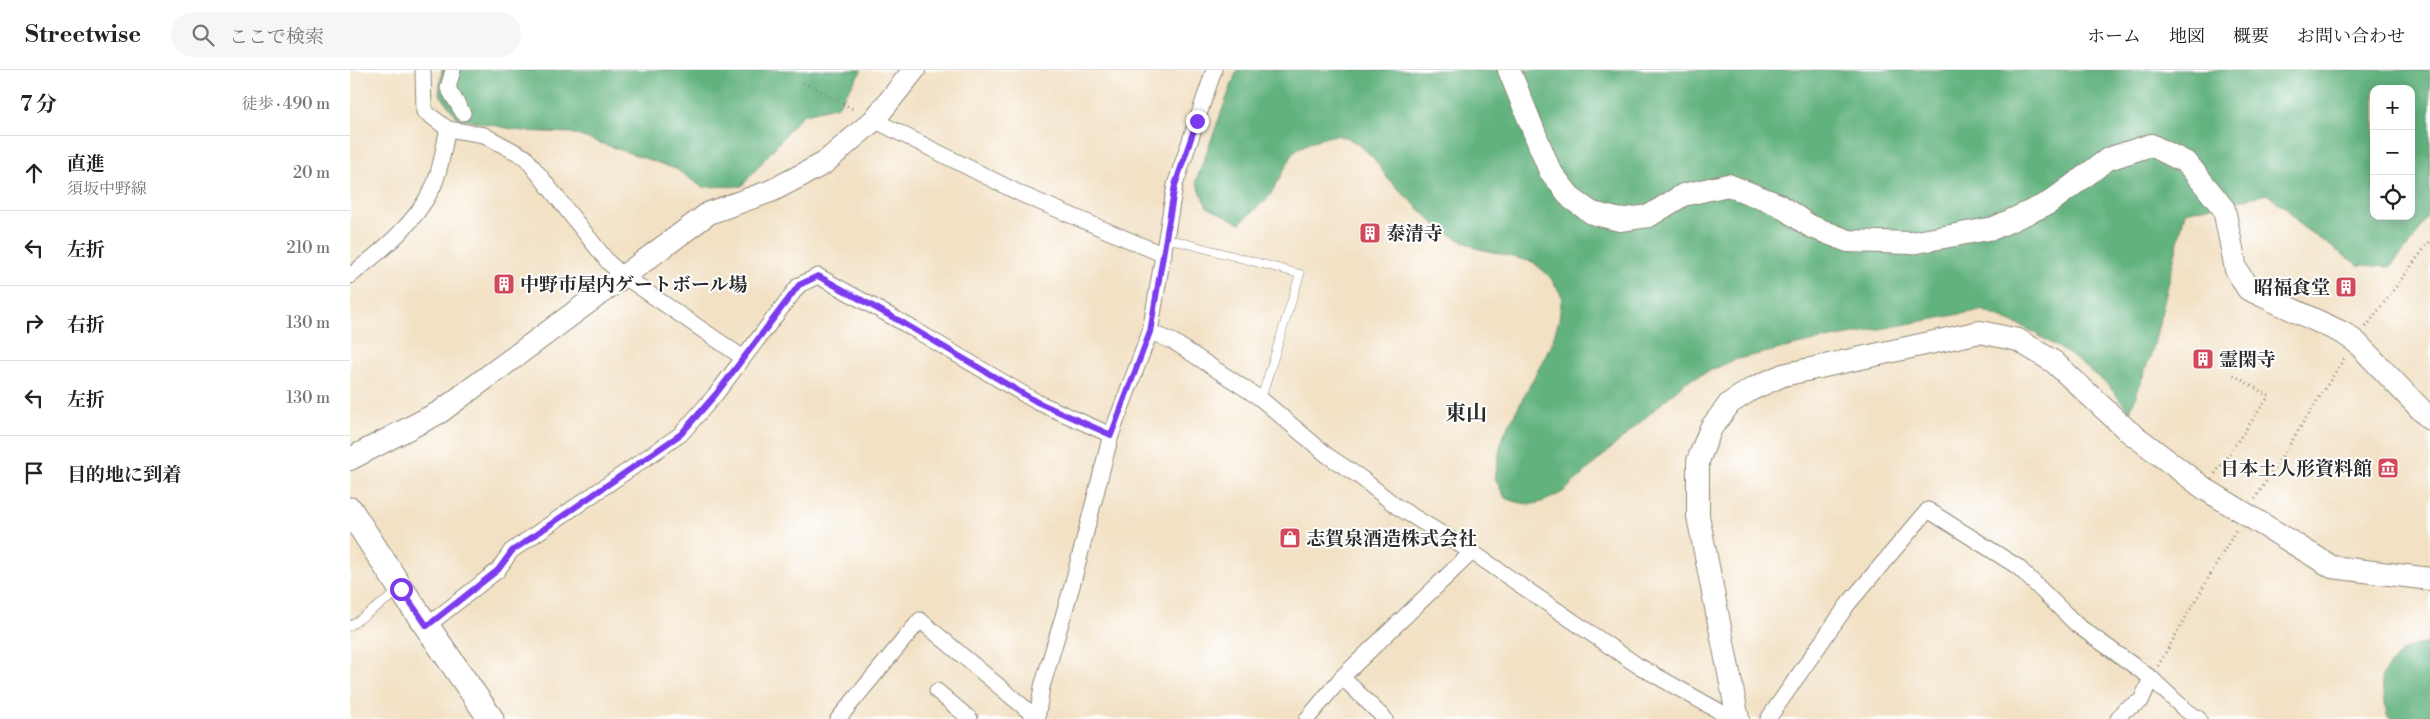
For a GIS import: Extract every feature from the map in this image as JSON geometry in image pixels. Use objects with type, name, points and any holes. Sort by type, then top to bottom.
[{"type":"main road","points":[[350,510],[401,589],[492,719]]},
{"type":"street","points":[[423,70],[424,111],[448,129],[484,135],[525,157],[608,262],[622,275],[742,357]]},
{"type":"street","points":[[453,70],[448,88],[463,113]]},
{"type":"street","points":[[350,459],[440,412],[622,275],[709,213],[771,191],[823,164],[874,120],[914,70]]},
{"type":"street","points":[[1037,719],[1042,687],[1072,586],[1111,435],[1150,332],[1175,185],[1214,70]]},
{"type":"street","points":[[1509,70],[1550,171],[1572,199],[1592,214],[1620,220],[1649,216],[1683,195],[1728,186],[1779,205],[1810,226],[1848,241],[1911,243],[1994,228],[2049,203],[2108,159],[2151,145],[2187,164],[2224,210],[2236,269],[2248,289],[2343,333],[2356,342],[2430,419]]},
{"type":"street","points":[[874,120],[1021,194],[1164,255]]},
{"type":"street","points":[[350,276],[392,241],[418,210],[433,188],[448,129]]},
{"type":"street","points":[[427,626],[498,570],[512,551],[681,434],[716,394],[742,357],[799,285],[818,276],[905,324],[1037,402],[1111,435]]},
{"type":"street","points":[[1150,332],[1174,342],[1261,399],[1328,456],[1360,477],[1396,506],[1472,552],[1637,665],[1733,719]]},
{"type":"street","points":[[1738,719],[1698,516],[1698,461],[1711,428],[1730,403],[1752,389],[1783,375],[1980,332],[2018,340],[2054,362],[2127,430],[2205,489],[2332,567],[2430,579]]},
{"type":"street","points":[[1768,719],[1848,604],[1928,510],[2018,567],[2077,625],[2151,678],[2184,709],[2199,719]]},
{"type":"street","points":[[1307,719],[1342,677],[1472,552]]},
{"type":"street","points":[[838,719],[920,620],[1037,719]]},
{"type":"street","points":[[1342,677],[1385,719]]},
{"type":"street","points":[[2118,719],[2124,710],[2141,701],[2151,678]]},
{"type":"street","points":[[937,691],[970,719]]},
{"type":"lane","points":[[1166,238],[1300,274],[1261,399]]},
{"type":"lane","points":[[350,626],[401,589]]},
{"type":"path","points":[[803,82],[874,120]]},
{"type":"path","points":[[2366,325],[2430,241]]},
{"type":"path","points":[[2246,514],[2339,366]]},
{"type":"path","points":[[2205,489],[2269,396],[2232,374]]},
{"type":"path","points":[[2151,678],[2230,541]]},
{"type":"green space","points":[[442,70],[862,70],[838,106],[802,115],[742,186],[702,187],[676,169],[571,133],[522,131],[457,118],[439,93]]},
{"type":"green space","points":[[1237,70],[2430,70],[2430,210],[2413,241],[2390,267],[2358,265],[2301,226],[2287,209],[2267,194],[2185,212],[2153,349],[2130,412],[2107,384],[2066,352],[2028,329],[1982,310],[1810,342],[1734,360],[1685,382],[1563,492],[1535,504],[1522,503],[1505,498],[1495,478],[1502,438],[1551,345],[1559,320],[1562,296],[1550,277],[1533,262],[1476,248],[1441,230],[1388,179],[1375,160],[1362,147],[1348,138],[1335,135],[1316,140],[1295,150],[1269,197],[1240,223],[1207,207],[1196,181]]},
{"type":"green space","points":[[2430,644],[2430,719],[2392,719],[2387,715],[2381,677],[2396,657],[2406,649],[2413,646]]},
{"type":"place","name":"泰清寺","points":[[1370,233]]},
{"type":"place","name":"中野市屋内ゲートボール場","points":[[504,284]]},
{"type":"place","name":"昭福食堂","points":[[2346,287]]},
{"type":"place","name":"霊閑寺","points":[[2203,359]]},
{"type":"place","name":"日本土人形資料館","points":[[2388,468]]},
{"type":"place","name":"志賀泉酒造株式会社","points":[[1290,538]]},
{"type":"district","name":"東山","points":[[1466,413]]},
{"type":"route","points":[[401,589],[427,626],[498,570],[512,551],[681,434],[716,394],[742,357],[799,285],[818,276],[905,324],[1037,402],[1111,435],[1150,332],[1175,185],[1197,121]]}]
